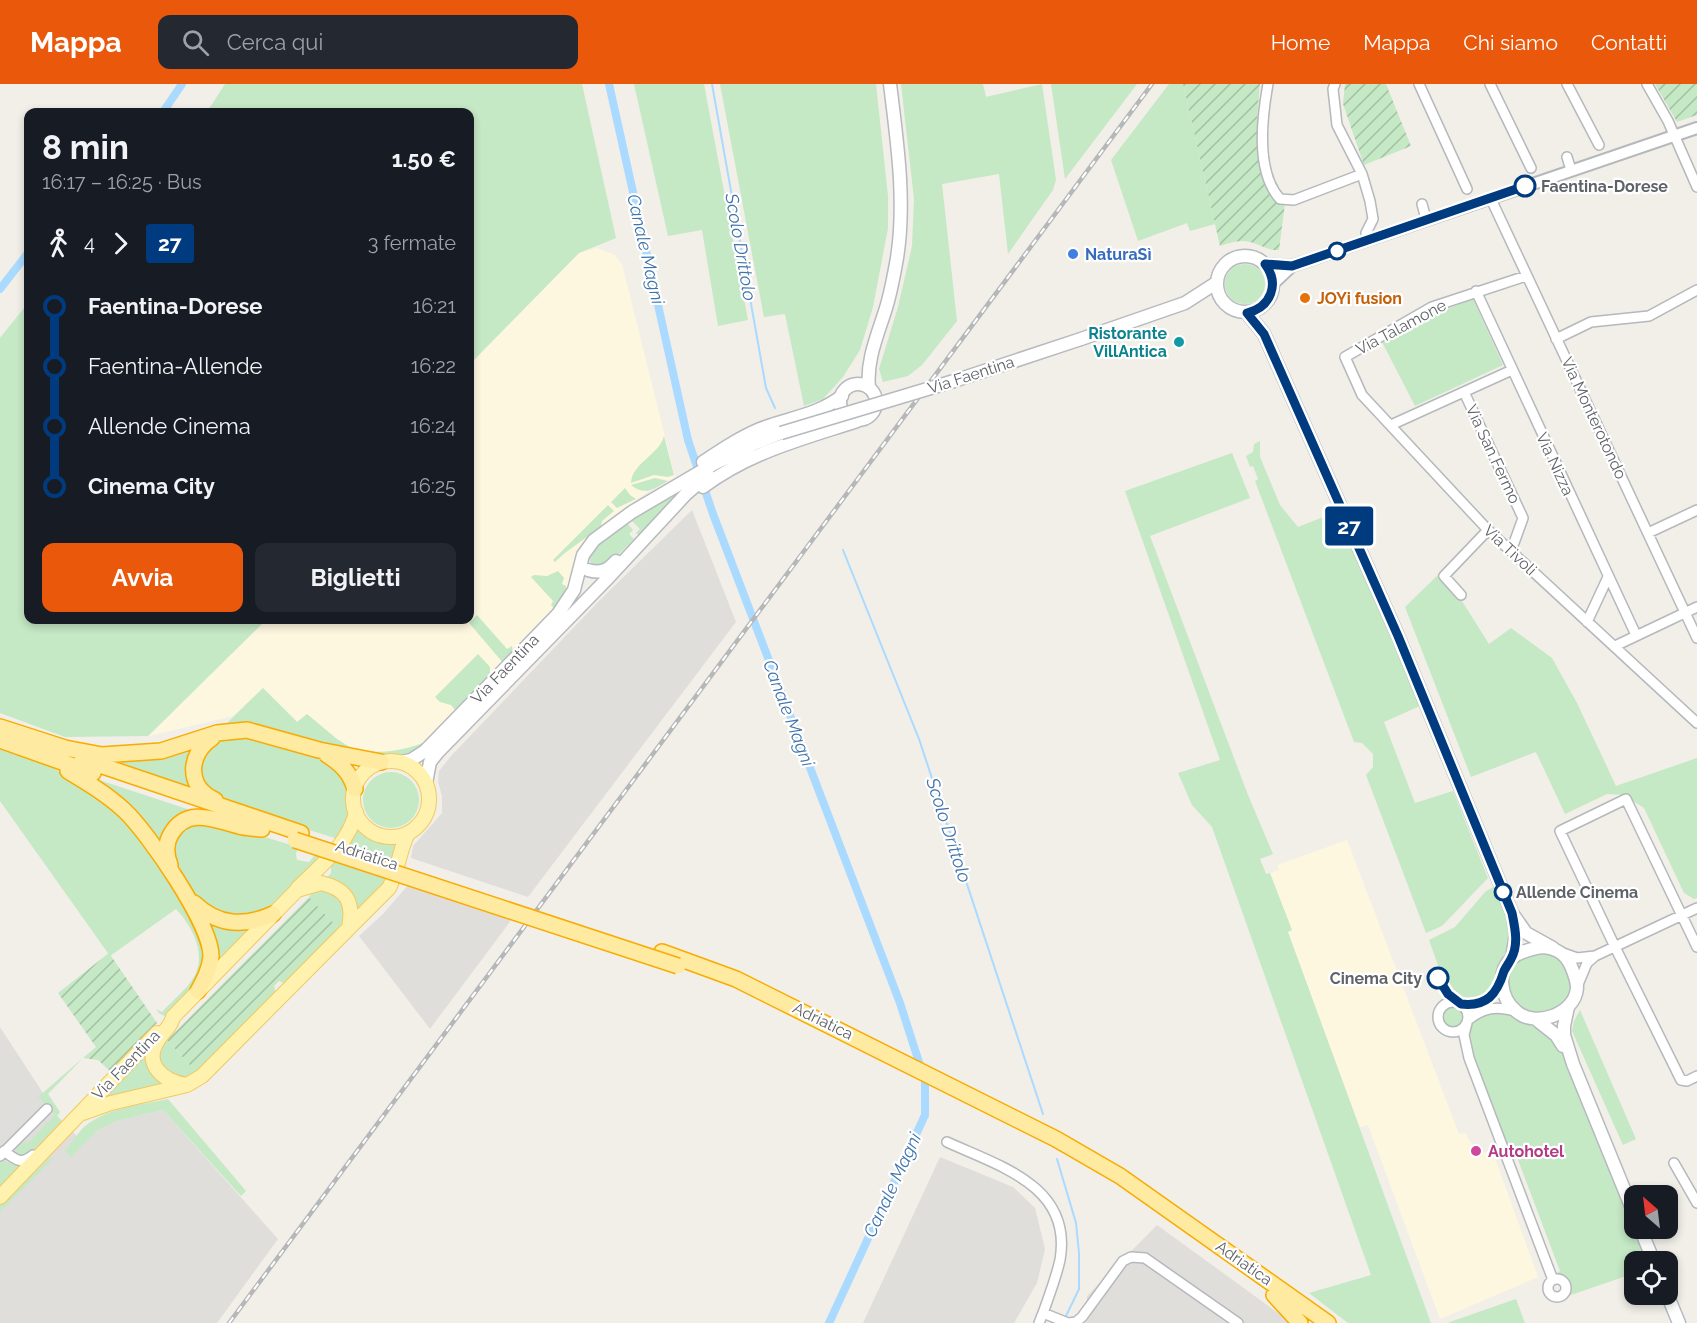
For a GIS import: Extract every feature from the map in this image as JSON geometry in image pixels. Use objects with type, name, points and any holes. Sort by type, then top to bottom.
[{"type":"highway","points":[[0,729],[74,750],[102,755],[161,751],[229,730],[259,732],[319,750],[381,762]]},
{"type":"highway","points":[[0,729],[266,826]]},
{"type":"highway","points":[[229,730],[211,739],[197,752],[193,764],[196,781],[204,793],[211,798],[257,814],[266,826]]},
{"type":"highway","points":[[0,740],[43,756],[266,826]]},
{"type":"highway","points":[[319,750],[343,766],[355,789]]},
{"type":"highway","points":[[43,756],[102,792],[124,810],[148,838],[176,879],[204,929],[211,955],[208,972],[198,991]]},
{"type":"highway","points":[[176,879],[168,861],[167,848],[169,836],[180,823],[197,816],[206,816],[240,826],[266,826]]},
{"type":"highway","name":"Adriatica","points":[[266,826],[678,966],[752,996],[1056,1139],[1120,1176],[1328,1323]]},
{"type":"highway","points":[[186,895],[203,912],[223,922],[246,923],[273,914]]},
{"type":"highway","name":"Adriatica","points":[[971,1101],[1124,1189],[1314,1323]]},
{"type":"highway","points":[[1274,1295],[1300,1323]]},
{"type":"main road","points":[[713,467],[743,461],[770,449],[856,421],[869,416],[874,410],[876,403],[869,388],[868,376],[872,352],[888,304],[901,234],[902,208],[890,84]]},
{"type":"main road","points":[[1264,334],[1265,304],[1272,291],[1272,276],[1265,264],[1257,258],[1238,256],[1230,260],[1218,274],[1216,283],[1217,293],[1222,301],[1228,308],[1247,313],[1265,304]]},
{"type":"main road","name":"Via Faentina","points":[[401,762],[411,760],[425,751],[558,614],[574,590],[583,555],[609,523],[633,504],[781,433],[954,381],[1081,339],[1185,303],[1216,283]]},
{"type":"main road","name":"Via Faentina","points":[[1185,303],[1222,301]]},
{"type":"main road","points":[[1247,313],[1264,334],[1398,636],[1512,913],[1516,934],[1512,958],[1503,978],[1503,990],[1508,1002],[1516,1012],[1537,1020],[1556,1035],[1573,1064]]},
{"type":"main road","points":[[713,467],[742,438],[761,429],[819,411],[842,396],[851,386],[872,352]]},
{"type":"main road","points":[[851,386],[860,384],[869,388]]},
{"type":"main road","points":[[842,396],[840,403],[843,412],[847,417],[856,421]]},
{"type":"main road","name":"Via Faentina","points":[[426,783],[430,762],[438,752],[713,467]]},
{"type":"main road","points":[[588,570],[599,572],[607,570],[622,555],[631,554]]},
{"type":"main road","points":[[583,555],[588,570],[598,576],[609,577]]},
{"type":"main road","points":[[381,762],[401,762],[414,769],[426,783],[429,796],[426,814],[422,822],[408,833],[398,837],[377,834],[361,822],[356,812],[353,801],[355,789],[360,777],[370,768],[381,762]]},
{"type":"main road","name":"Via Faentina","points":[[0,1197],[343,841],[349,834],[356,812]]},
{"type":"main road","name":"Via Faentina","points":[[81,1114],[111,1102],[187,1085],[202,1076],[389,888],[408,833]]},
{"type":"main road","points":[[297,890],[321,883],[334,886],[343,892],[350,903],[352,914],[349,928]]},
{"type":"main road","points":[[1512,913],[1527,933],[1558,951],[1574,972],[1576,988],[1568,1007],[1564,1035],[1573,1064],[1624,1189]]},
{"type":"main road","points":[[1512,958],[1542,947],[1558,951]]},
{"type":"main road","points":[[1537,1020],[1568,1007]]},
{"type":"main road","name":"Via Faentina","points":[[173,1017],[171,1026],[157,1040],[154,1063],[159,1073],[167,1080],[187,1085]]},
{"type":"main road","points":[[1672,1305],[1679,1323]]},
{"type":"street","points":[[1268,84],[1262,117],[1263,151],[1273,191],[1280,199],[1294,200],[1362,174]]},
{"type":"street","points":[[1335,84],[1333,89],[1337,125],[1362,174],[1373,219],[1366,233],[1368,240]]},
{"type":"street","points":[[1419,84],[1467,189]]},
{"type":"street","points":[[1490,84],[1531,168]]},
{"type":"street","points":[[1567,84],[1599,145]]},
{"type":"street","points":[[1647,84],[1668,121],[1697,187]]},
{"type":"street","points":[[1265,264],[1292,266],[1697,128]]},
{"type":"street","points":[[1567,157],[1571,170]]},
{"type":"street","name":"Via Monterotondo","points":[[1490,198],[1697,638]]},
{"type":"street","points":[[1422,204],[1426,219]]},
{"type":"street","points":[[1273,284],[1292,266]]},
{"type":"street","name":"Via Talamone","points":[[1345,357],[1432,307],[1526,276]]},
{"type":"street","points":[[1556,339],[1591,322],[1649,316],[1697,290]]},
{"type":"street","name":"Via Nizza","points":[[1476,291],[1636,635]]},
{"type":"street","name":"Via Tivoli","points":[[1345,357],[1362,395],[1488,530],[1697,723]]},
{"type":"street","points":[[1391,425],[1512,369]]},
{"type":"street","name":"Via San Fermo","points":[[1464,392],[1523,518],[1514,543],[1509,549]]},
{"type":"street","points":[[1648,533],[1697,510]]},
{"type":"street","points":[[1461,595],[1444,576],[1488,530]]},
{"type":"street","points":[[1587,622],[1608,577]]},
{"type":"street","points":[[1615,646],[1697,607]]},
{"type":"street","points":[[1697,947],[1626,799],[1560,831],[1614,947],[1681,1080],[1687,1081],[1697,1076]]},
{"type":"street","points":[[1576,988],[1587,963],[1595,956],[1697,908]]},
{"type":"street","points":[[1558,951],[1577,958],[1595,956]]},
{"type":"street","points":[[1469,1058],[1458,1040],[1440,1024],[1439,1011],[1442,997],[1438,978],[1448,994],[1467,1011],[1464,1035],[1469,1058],[1553,1280]]},
{"type":"street","points":[[1439,1011],[1442,1006],[1451,1002],[1469,1005],[1487,999],[1496,993],[1503,978]]},
{"type":"street","points":[[1451,1032],[1460,1030],[1477,1012],[1495,1007],[1516,1012]]},
{"type":"street","name":"Via Faentina","points":[[47,1109],[2,1153],[26,1161],[41,1148],[50,1146]]},
{"type":"street","points":[[947,1142],[1023,1177],[1044,1196],[1056,1216],[1060,1233],[1060,1260],[1039,1323]]},
{"type":"street","points":[[1674,1163],[1697,1203]]},
{"type":"street","points":[[1043,1313],[1069,1323],[1076,1322],[1123,1261],[1131,1257],[1145,1258],[1238,1323]]},
{"type":"shaded area","points":[[597,248],[615,255],[622,264],[675,477],[649,491],[609,519],[580,550],[573,585],[558,611],[430,740],[408,749],[388,752],[350,750],[351,747],[337,739],[307,714],[298,722],[263,688],[233,716],[149,736],[262,624],[474,624],[474,360],[579,253]]},
{"type":"shaded area","points":[[692,510],[736,622],[528,897],[411,858],[413,846],[442,813],[439,771],[451,756],[599,601]]},
{"type":"shaded area","points":[[1347,840],[1459,1134],[1465,1133],[1478,1154],[1492,1150],[1538,1277],[1440,1319],[1368,1125],[1360,1127],[1266,875],[1279,870],[1277,865]]},
{"type":"shaded area","points":[[409,884],[512,919],[430,1029],[359,936],[383,914]]},
{"type":"shaded area","points":[[0,1027],[43,1093],[39,1098],[84,1143],[98,1130],[117,1121],[163,1110],[278,1239],[217,1323],[0,1323]]},
{"type":"shaded area","points":[[940,1157],[1013,1187],[1035,1208],[1045,1249],[1037,1283],[1014,1323],[863,1323]]},
{"type":"shaded area","points":[[1157,1225],[1292,1323],[1086,1323],[1087,1296]]},
{"type":"green space","points":[[225,84],[582,84],[616,238],[579,253],[474,360],[474,108],[210,108]]},
{"type":"green space","points":[[634,84],[704,84],[748,320],[718,326],[702,230],[668,236]]},
{"type":"green space","points":[[720,84],[876,84],[888,196],[888,228],[873,307],[860,350],[843,377],[823,399],[804,406],[785,314],[764,317]]},
{"type":"green space","points":[[901,84],[983,84],[986,97],[1042,84],[1056,180],[1053,190],[1008,254],[999,174],[942,184],[957,321],[922,365],[908,376],[883,382],[879,369],[898,307],[912,246],[914,199]]},
{"type":"green space","points":[[1051,84],[1137,84],[1065,179]]},
{"type":"green space","points":[[1169,84],[1183,84],[1215,224],[1190,231],[1187,223],[1138,241],[1111,160]]},
{"type":"green space","points":[[1183,84],[1260,84],[1257,131],[1261,168],[1266,184],[1274,196],[1285,203],[1279,250],[1246,241],[1220,246]]},
{"type":"green space","points":[[1345,84],[1386,84],[1411,146],[1364,165],[1343,104]]},
{"type":"green space","points":[[1655,84],[1697,84],[1697,115],[1677,122]]},
{"type":"green space","points":[[1245,264],[1259,270],[1265,284],[1259,298],[1245,304],[1231,298],[1225,284],[1231,270]]},
{"type":"green space","points":[[1473,299],[1503,365],[1415,406],[1382,342],[1432,315]]},
{"type":"green space","points":[[24,308],[24,624],[262,624],[148,736],[65,737],[0,713],[0,338]]},
{"type":"green space","points":[[664,436],[674,475],[668,477],[654,475],[631,483],[636,470],[657,449]]},
{"type":"green space","points":[[1260,441],[1260,457],[1280,505],[1298,527],[1336,512],[1420,706],[1384,722],[1415,803],[1453,791],[1488,878],[1442,926],[1426,933],[1366,775],[1373,767],[1373,754],[1362,743],[1354,742],[1255,481],[1258,479],[1246,456],[1253,452],[1254,444]]},
{"type":"green space","points":[[1232,453],[1250,498],[1150,536],[1248,795],[1273,854],[1260,859],[1266,874],[1270,873],[1292,930],[1288,932],[1431,1323],[1348,1323],[1309,1293],[1371,1275],[1212,827],[1192,805],[1178,773],[1220,760],[1125,491]]},
{"type":"green space","points":[[655,478],[668,481],[645,491],[631,485]]},
{"type":"green space","points":[[694,480],[640,536],[636,533],[640,529],[630,519]]},
{"type":"green space","points":[[625,488],[636,499],[617,508],[611,502]]},
{"type":"green space","points":[[608,505],[614,511],[602,521],[601,526],[555,562],[553,560]]},
{"type":"green space","points":[[626,522],[633,530],[629,534],[634,539],[611,562],[594,567],[588,558],[595,548]]},
{"type":"green space","points":[[558,571],[564,578],[562,584],[566,586],[564,599],[559,608],[554,608],[551,605],[553,601],[531,577],[534,575],[547,576]]},
{"type":"green space","points":[[1439,574],[1460,598],[1489,644],[1511,628],[1552,658],[1577,703],[1616,786],[1697,758],[1697,898],[1694,899],[1684,893],[1644,808],[1624,795],[1607,794],[1565,814],[1536,752],[1471,777],[1405,607]]},
{"type":"green space","points":[[477,615],[507,649],[512,646],[513,653],[504,664],[470,624],[474,624],[474,618]]},
{"type":"green space","points":[[478,654],[490,667],[490,675],[456,711],[451,705],[440,702],[435,697]]},
{"type":"green space","points":[[263,688],[297,722],[307,714],[351,748],[350,750],[391,751],[430,740],[417,752],[401,757],[376,757],[319,745],[267,727],[251,724],[223,727]]},
{"type":"green space","points":[[243,735],[306,751],[336,766],[345,783],[351,808],[350,820],[341,840],[281,821],[260,811],[218,797],[205,788],[198,758],[214,741]]},
{"type":"green space","points":[[196,744],[201,794],[89,757]]},
{"type":"green space","points":[[0,747],[44,763],[79,782],[125,817],[188,907],[206,953],[198,982],[165,1016],[156,1009],[162,1012],[187,986],[198,968],[198,950],[192,932],[176,909],[110,956],[0,801]]},
{"type":"green space","points":[[391,772],[402,774],[411,780],[417,789],[419,800],[417,811],[411,820],[402,826],[391,828],[380,826],[371,820],[365,811],[363,800],[365,789],[371,780],[380,774]]},
{"type":"green space","points":[[87,776],[196,812],[161,850]]},
{"type":"green space","points":[[207,820],[298,847],[297,860],[309,862],[317,855],[319,858],[271,909],[234,920],[196,899],[176,869],[172,838],[176,831]]},
{"type":"green space","points":[[360,827],[378,838],[398,841],[388,880],[355,914],[325,880],[331,873],[331,863],[346,848]]},
{"type":"green space","points":[[322,887],[344,899],[346,921],[340,930],[309,897],[311,895],[309,892]]},
{"type":"green space","points":[[1494,887],[1511,926],[1508,953],[1495,984],[1482,998],[1466,1000],[1455,995],[1445,985],[1429,940],[1455,927],[1486,891]]},
{"type":"green space","points":[[309,897],[340,930],[286,984],[279,981],[274,986],[276,995],[198,1074],[167,1040]]},
{"type":"green space","points":[[209,924],[232,930],[250,930],[216,966]]},
{"type":"green space","points":[[1534,952],[1546,952],[1562,961],[1569,971],[1571,983],[1569,995],[1562,1005],[1546,1014],[1534,1014],[1523,1009],[1514,1000],[1509,989],[1509,977],[1514,966],[1523,957]]},
{"type":"green space","points":[[109,953],[157,1023],[111,1072],[98,1060],[83,1058],[96,1047],[58,993]]},
{"type":"green space","points":[[1453,1006],[1461,1009],[1464,1017],[1461,1025],[1453,1028],[1445,1025],[1442,1017],[1445,1009]]},
{"type":"green space","points":[[1580,1010],[1636,1139],[1623,1145],[1572,1031]]},
{"type":"green space","points":[[1491,1011],[1507,1013],[1521,1023],[1537,1027],[1554,1039],[1562,1052],[1624,1204],[1624,1239],[1638,1239],[1643,1251],[1624,1251],[1624,1277],[1565,1297],[1568,1294],[1568,1284],[1555,1274],[1560,1271],[1515,1152],[1510,1154],[1472,1053],[1468,1034],[1471,1024],[1480,1016]]},
{"type":"green space","points":[[165,1038],[198,1074],[179,1080],[160,1067],[159,1046]]},
{"type":"green space","points":[[150,1048],[169,1085],[97,1102]]},
{"type":"green space","points":[[83,1058],[48,1094],[60,1112],[57,1116],[65,1124],[47,1142],[21,1155],[15,1148],[17,1145],[19,1147],[24,1142],[27,1144],[46,1124],[42,1120],[48,1123],[55,1115],[38,1097]]},
{"type":"green space","points":[[168,1099],[246,1191],[241,1196],[163,1110],[117,1121],[98,1130],[71,1157],[65,1151],[83,1128],[92,1121],[123,1108]]},
{"type":"green space","points":[[50,1158],[52,1160],[0,1212],[0,1205]]},
{"type":"green space","points":[[2,1161],[20,1167],[0,1190],[0,1163]]},
{"type":"green space","points":[[1516,1299],[1525,1323],[1447,1323]]},
{"type":"waterway","points":[[166,108],[182,84]]},
{"type":"waterway","name":"Canale Magni","points":[[609,84],[688,440],[713,514],[900,1003],[925,1081],[925,1115],[829,1323]]},
{"type":"waterway","name":"Scolo Drittolo","points":[[712,84],[766,388],[775,408]]},
{"type":"waterway","points":[[0,289],[24,258]]},
{"type":"waterway","name":"Scolo Drittolo","points":[[843,550],[919,739],[1043,1114]]},
{"type":"waterway","name":"Scolo Drittolo","points":[[1057,1159],[1076,1223],[1079,1253],[1079,1289],[1065,1318]]},
{"type":"railway","points":[[229,1323],[1152,84]]},
{"type":"bus line","name":"27","points":[[1438,978],[1448,994],[1461,1004],[1479,1003],[1496,993],[1515,946],[1516,934],[1512,913],[1398,636],[1264,334],[1247,313],[1265,304],[1272,291],[1272,276],[1265,264],[1292,266],[1525,186]]},
{"type":"place","name":"Faentina-Dorese","points":[[1525,186]]},
{"type":"place","name":"NaturaSì","points":[[1073,254]]},
{"type":"place","name":"JOYi fusion","points":[[1305,298]]},
{"type":"place","name":"Ristorante VillAntica","points":[[1179,342]]},
{"type":"place","name":"Allende Cinema","points":[[1503,892]]},
{"type":"place","name":"Cinema City","points":[[1438,978]]},
{"type":"place","name":"Autohotel","points":[[1476,1151]]}]
